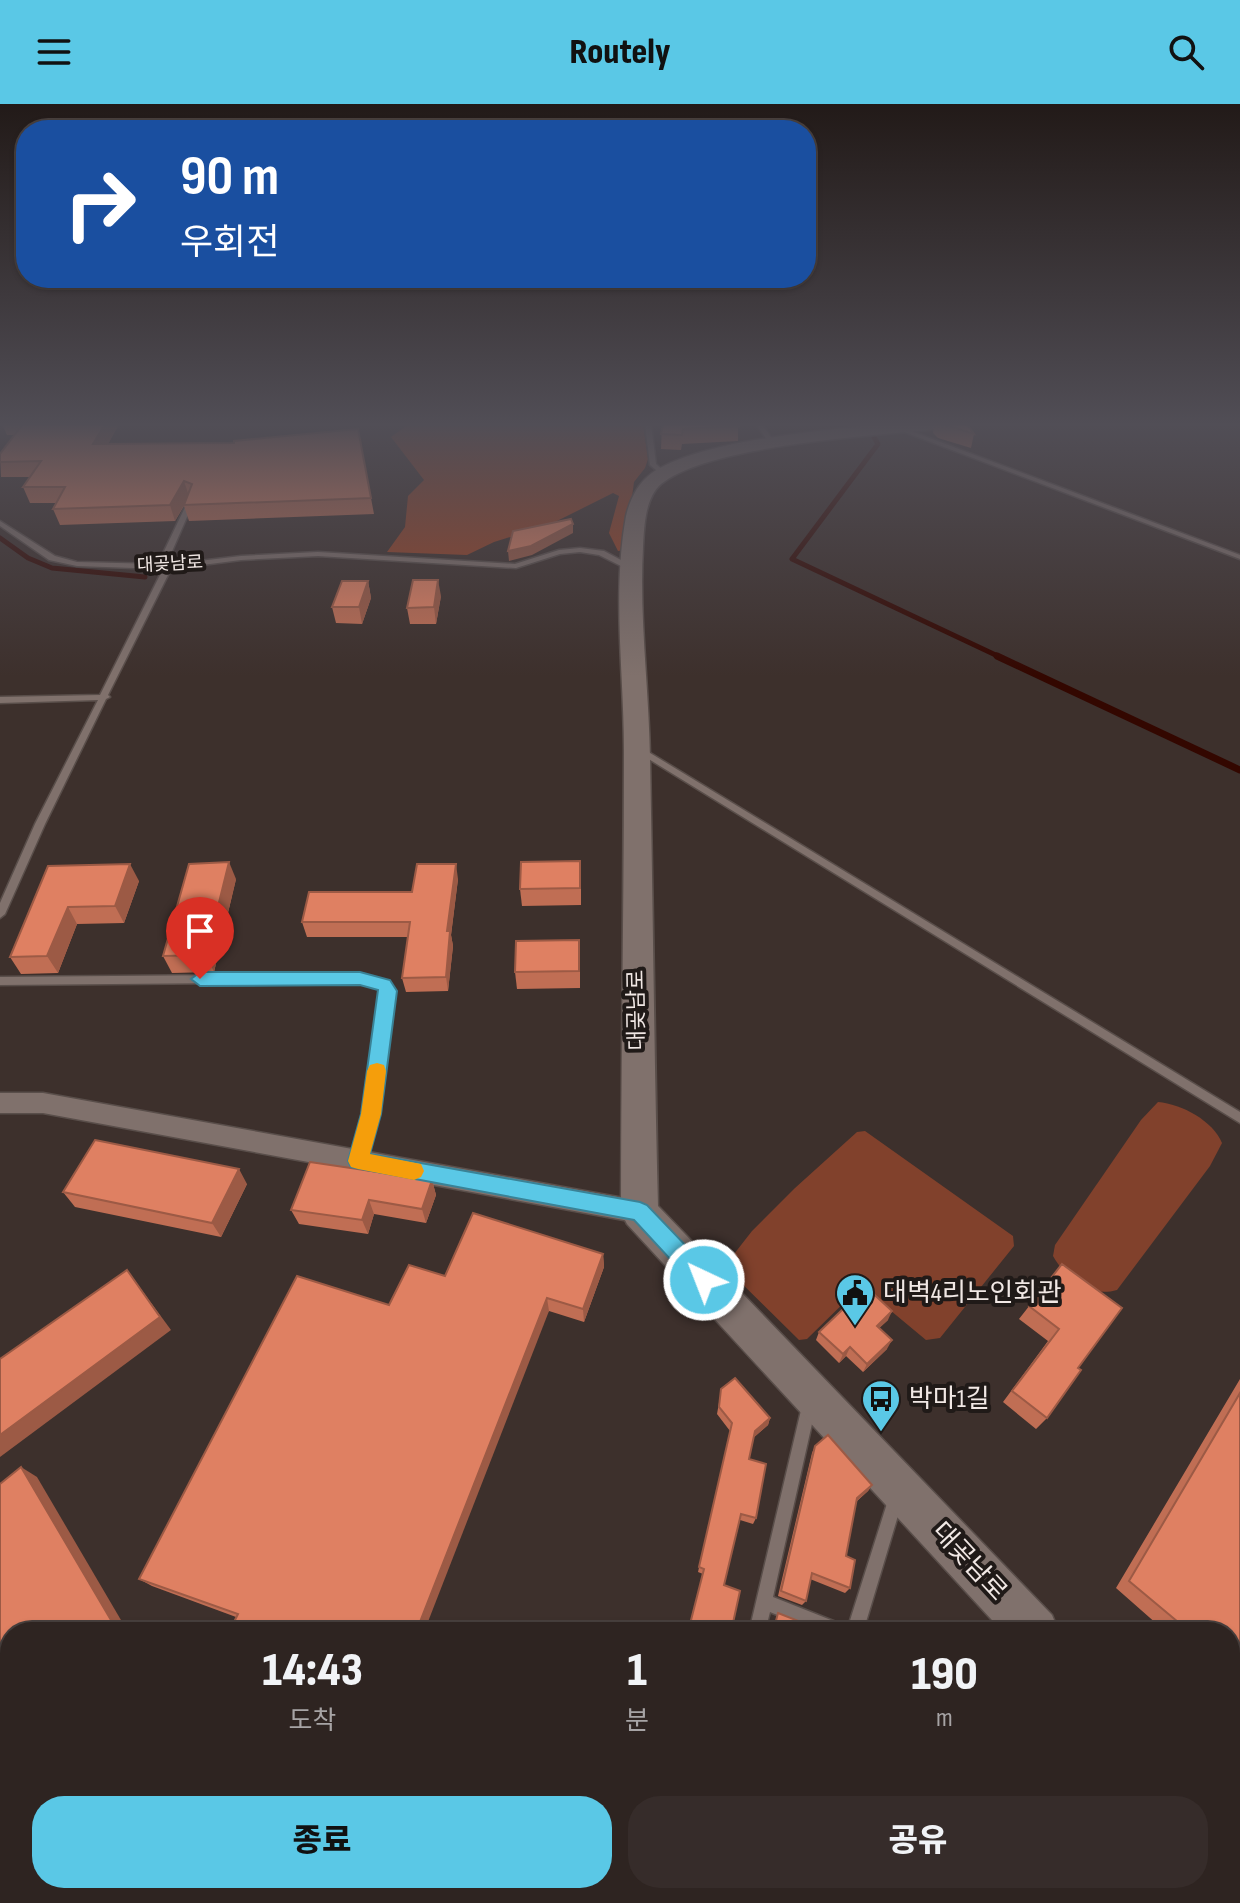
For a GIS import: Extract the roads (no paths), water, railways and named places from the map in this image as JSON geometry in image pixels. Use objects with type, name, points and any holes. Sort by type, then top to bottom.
[{"type":"street","name":"대곶남로","points":[[638,508],[633,568],[640,1212],[1026,1622]]},
{"type":"street","points":[[0,1103],[43,1103],[640,1212]]},
{"type":"lane","points":[[0,914],[40,824],[106,697],[188,508]]},
{"type":"lane","name":"대곶남로","points":[[1110,508],[1240,557]]},
{"type":"lane","name":"대곶남로","points":[[0,523],[63,562],[165,567],[291,554],[516,566],[559,552],[580,550],[601,553],[633,568]]},
{"type":"lane","points":[[0,700],[106,697]]},
{"type":"lane","points":[[637,748],[1240,1118]]},
{"type":"lane","points":[[0,981],[349,978],[384,984],[388,991],[373,1098],[358,1161]]},
{"type":"lane","points":[[759,1622],[811,1394]]},
{"type":"lane","points":[[858,1622],[899,1487]]},
{"type":"lane","points":[[764,1602],[815,1622]]},
{"type":"waterway","points":[[830,508],[792,559],[1002,658]]},
{"type":"waterway","points":[[0,538],[28,558],[52,568],[145,577]]},
{"type":"waterway","points":[[997,656],[1240,770]]},
{"type":"place","name":"대벽4리노인회관","points":[[855,1327]]},
{"type":"place","name":"박마1길","points":[[881,1433]]}]
